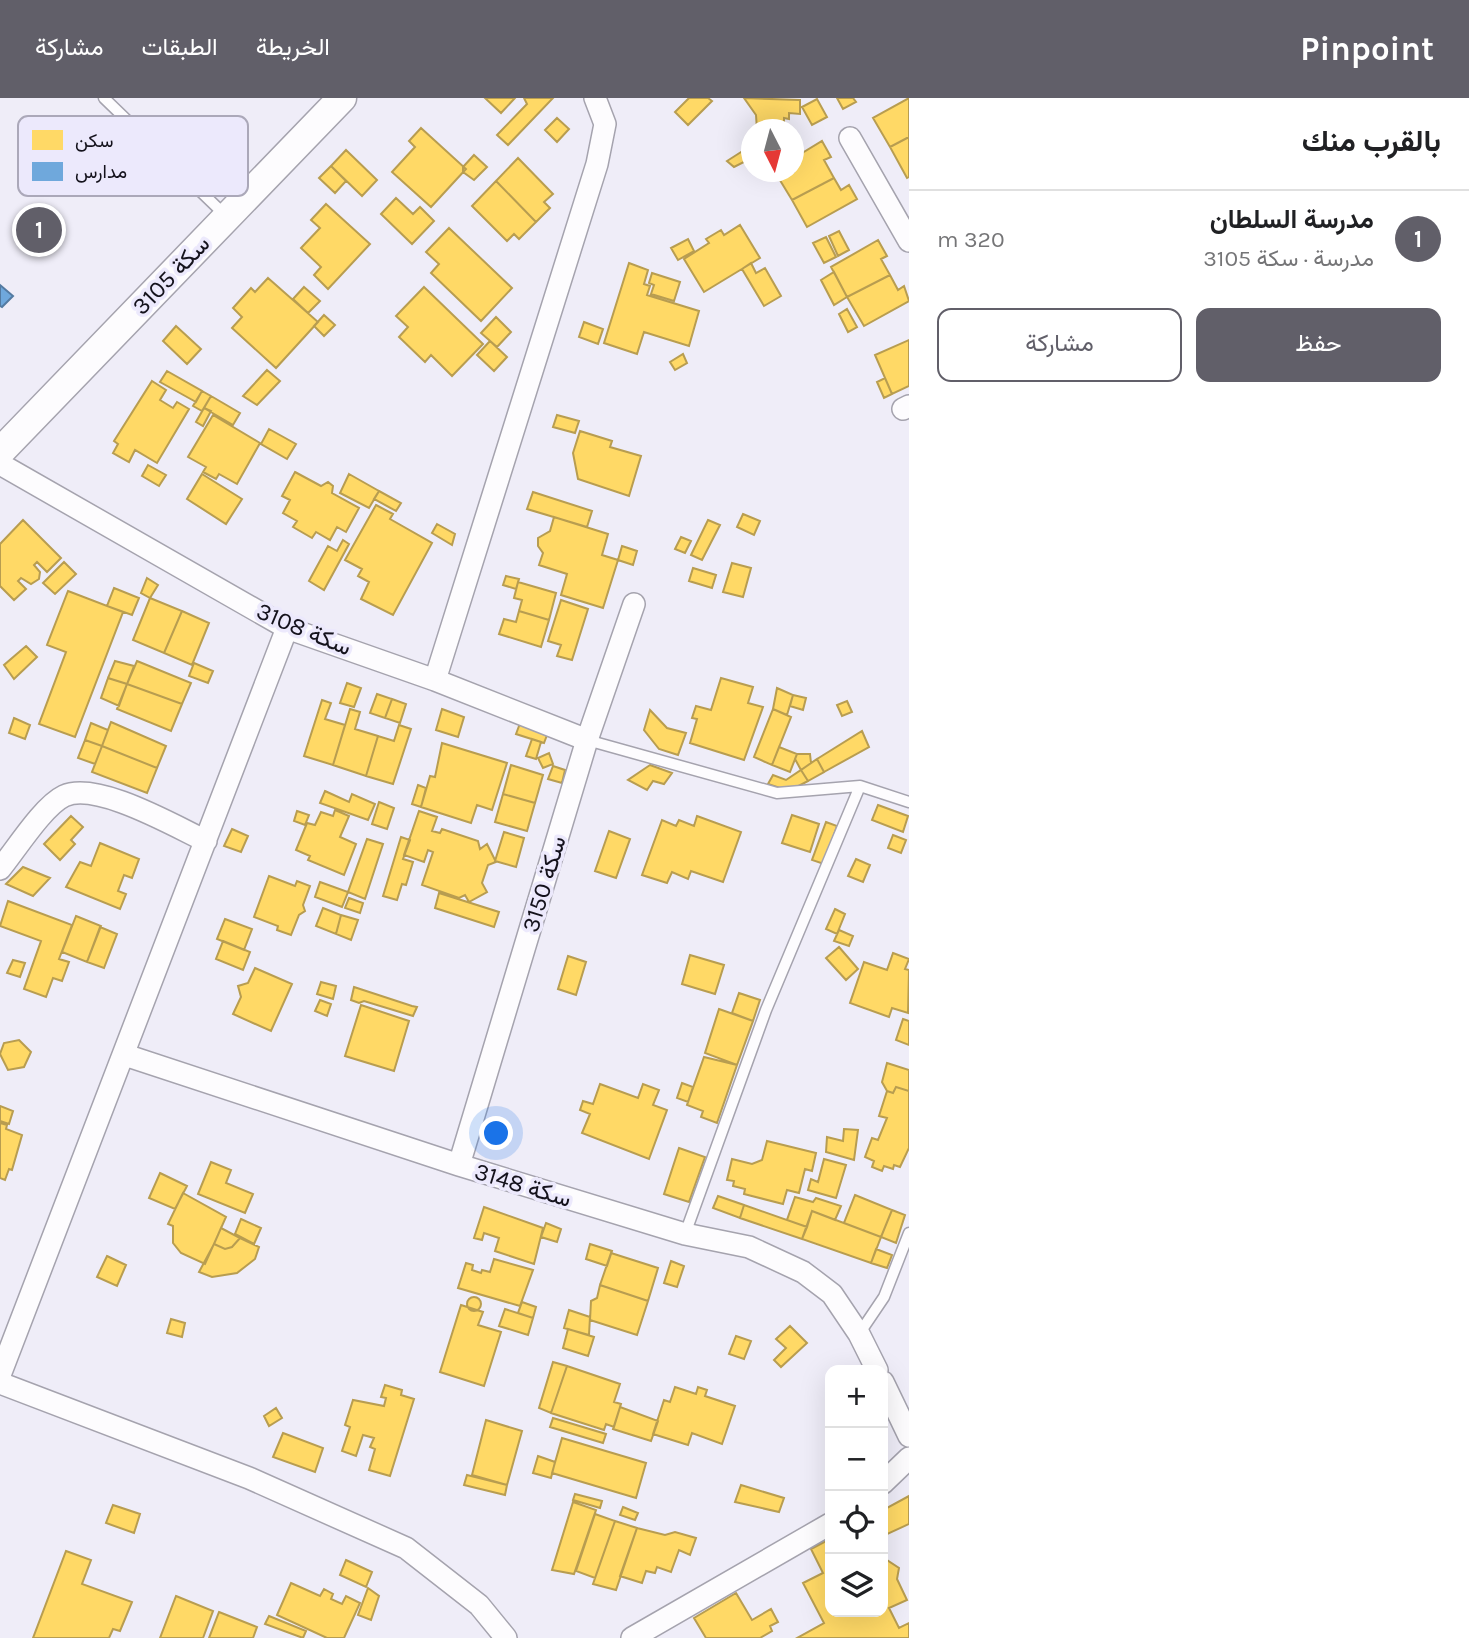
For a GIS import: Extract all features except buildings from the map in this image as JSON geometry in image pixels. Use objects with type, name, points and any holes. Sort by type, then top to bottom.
[{"type":"street","name":"سكة 3105","points":[[0,452],[342,98]]},
{"type":"street","points":[[435,680],[597,164],[605,124],[595,98]]},
{"type":"street","points":[[850,138],[902,213],[909,241]]},
{"type":"street","name":"سكة 3108","points":[[0,464],[287,628],[435,680],[587,740]]},
{"type":"street","name":"سكة 3150","points":[[459,1165],[587,740],[634,604]]},
{"type":"street","points":[[0,1375],[287,628]]},
{"type":"street","points":[[0,869],[50,807],[64,796],[80,793],[113,799],[206,841]]},
{"type":"street","name":"سكة 3148","points":[[125,1055],[459,1165],[685,1234],[749,1247],[803,1272],[832,1294],[859,1334],[874,1365]]},
{"type":"street","points":[[0,1383],[249,1478],[406,1548],[479,1605],[506,1638]]},
{"type":"street","points":[[888,1392],[909,1436]]},
{"type":"street","points":[[888,1478],[909,1458]]},
{"type":"street","points":[[632,1638],[825,1527]]},
{"type":"lane","points":[[104,98],[123,116]]},
{"type":"lane","points":[[206,196],[228,217]]},
{"type":"lane","points":[[587,740],[777,793],[860,786],[909,802]]},
{"type":"lane","points":[[685,1234],[766,1010],[860,786]]},
{"type":"lane","points":[[859,1334],[884,1297],[909,1233]]},
{"type":"place","name":"مدرسة السلطان","points":[[39,230]]}]
